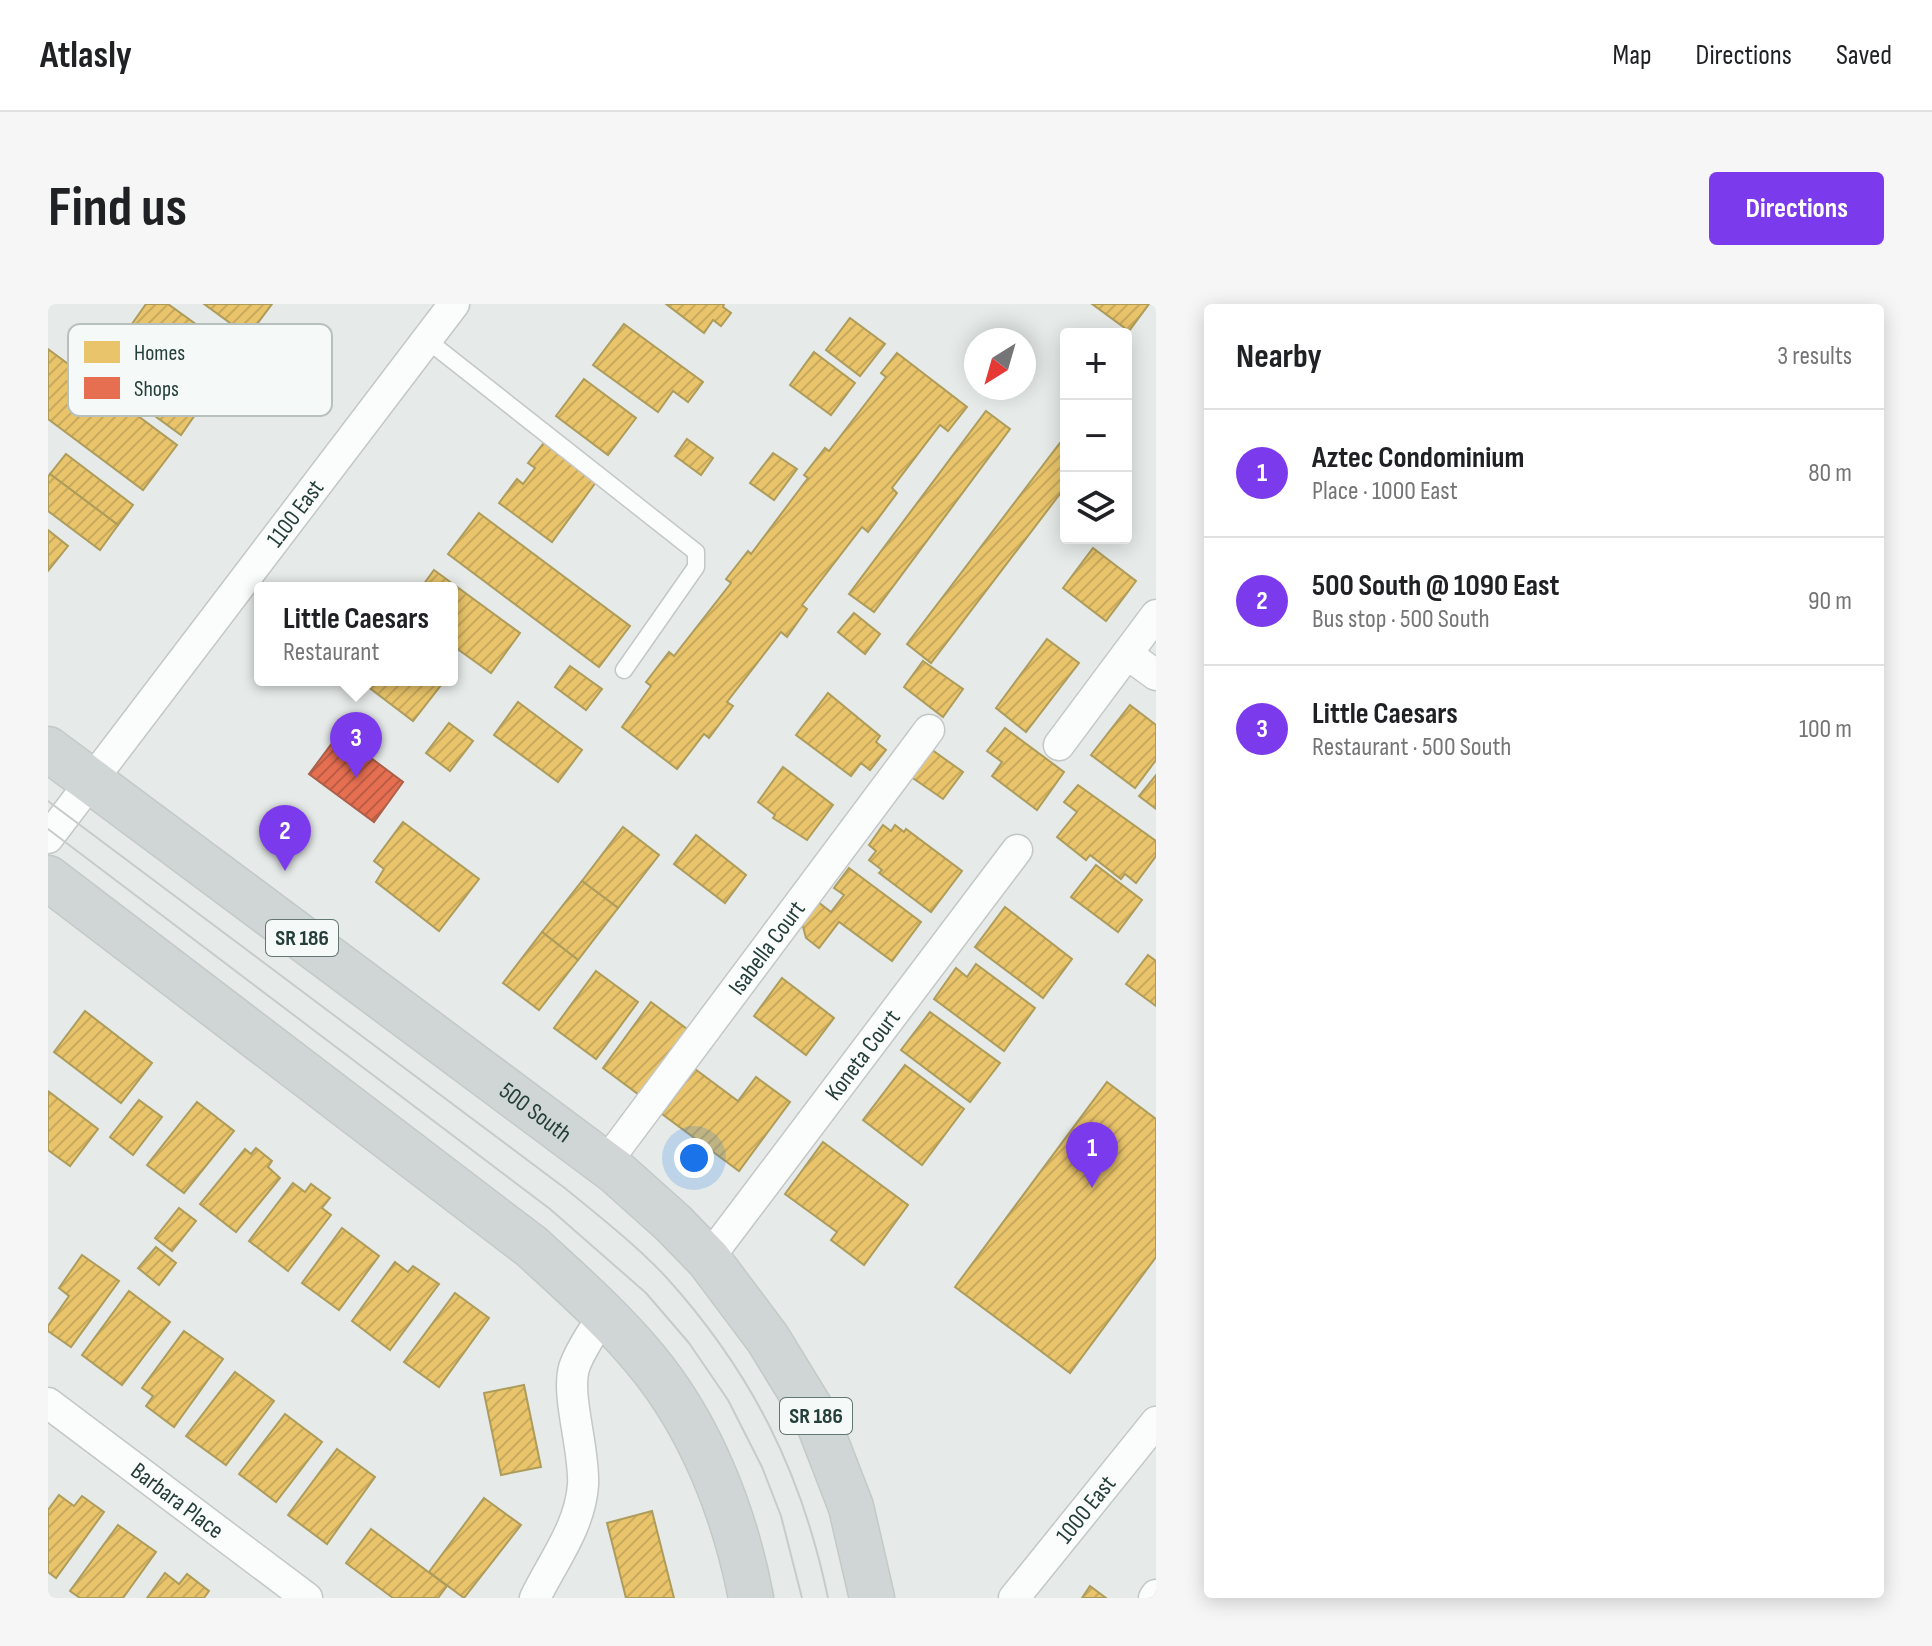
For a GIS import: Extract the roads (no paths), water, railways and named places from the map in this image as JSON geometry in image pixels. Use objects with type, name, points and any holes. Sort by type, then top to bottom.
[{"type":"main road","name":"500 South","points":[[48,749],[605,1164],[673,1223],[708,1259],[768,1339],[817,1419],[851,1507],[872,1598]]},
{"type":"main road","points":[[48,878],[499,1221],[532,1247],[604,1314],[647,1361],[689,1422],[718,1485],[737,1539],[751,1598]]},
{"type":"street","name":"1100 East","points":[[48,838],[454,304]]},
{"type":"street","points":[[1059,745],[1156,615]]},
{"type":"street","points":[[1127,654],[1156,675]]},
{"type":"street","name":"Isabella Court","points":[[605,1164],[929,730]]},
{"type":"street","name":"Koneta Court","points":[[708,1259],[1017,850]]},
{"type":"street","points":[[535,1598],[577,1515],[583,1487],[583,1461],[572,1387],[574,1369],[604,1314]]},
{"type":"street","name":"Barbara Place","points":[[48,1403],[307,1598]]},
{"type":"street","name":"1000 East","points":[[1014,1598],[1156,1422]]},
{"type":"lane","points":[[427,340],[696,552],[696,567],[624,670]]},
{"type":"tram line","points":[[48,801],[566,1189],[666,1277],[724,1350],[770,1426],[804,1508],[828,1598]]},
{"type":"tram line","points":[[48,829],[550,1209],[646,1293],[689,1343],[728,1400],[762,1467],[781,1516],[802,1598]]},
{"type":"place","name":"Little Caesars","points":[[356,778]]},
{"type":"place","name":"500 South @ 1090 East","points":[[285,871]]},
{"type":"place","name":"Aztec Condominium","points":[[1092,1188]]}]
